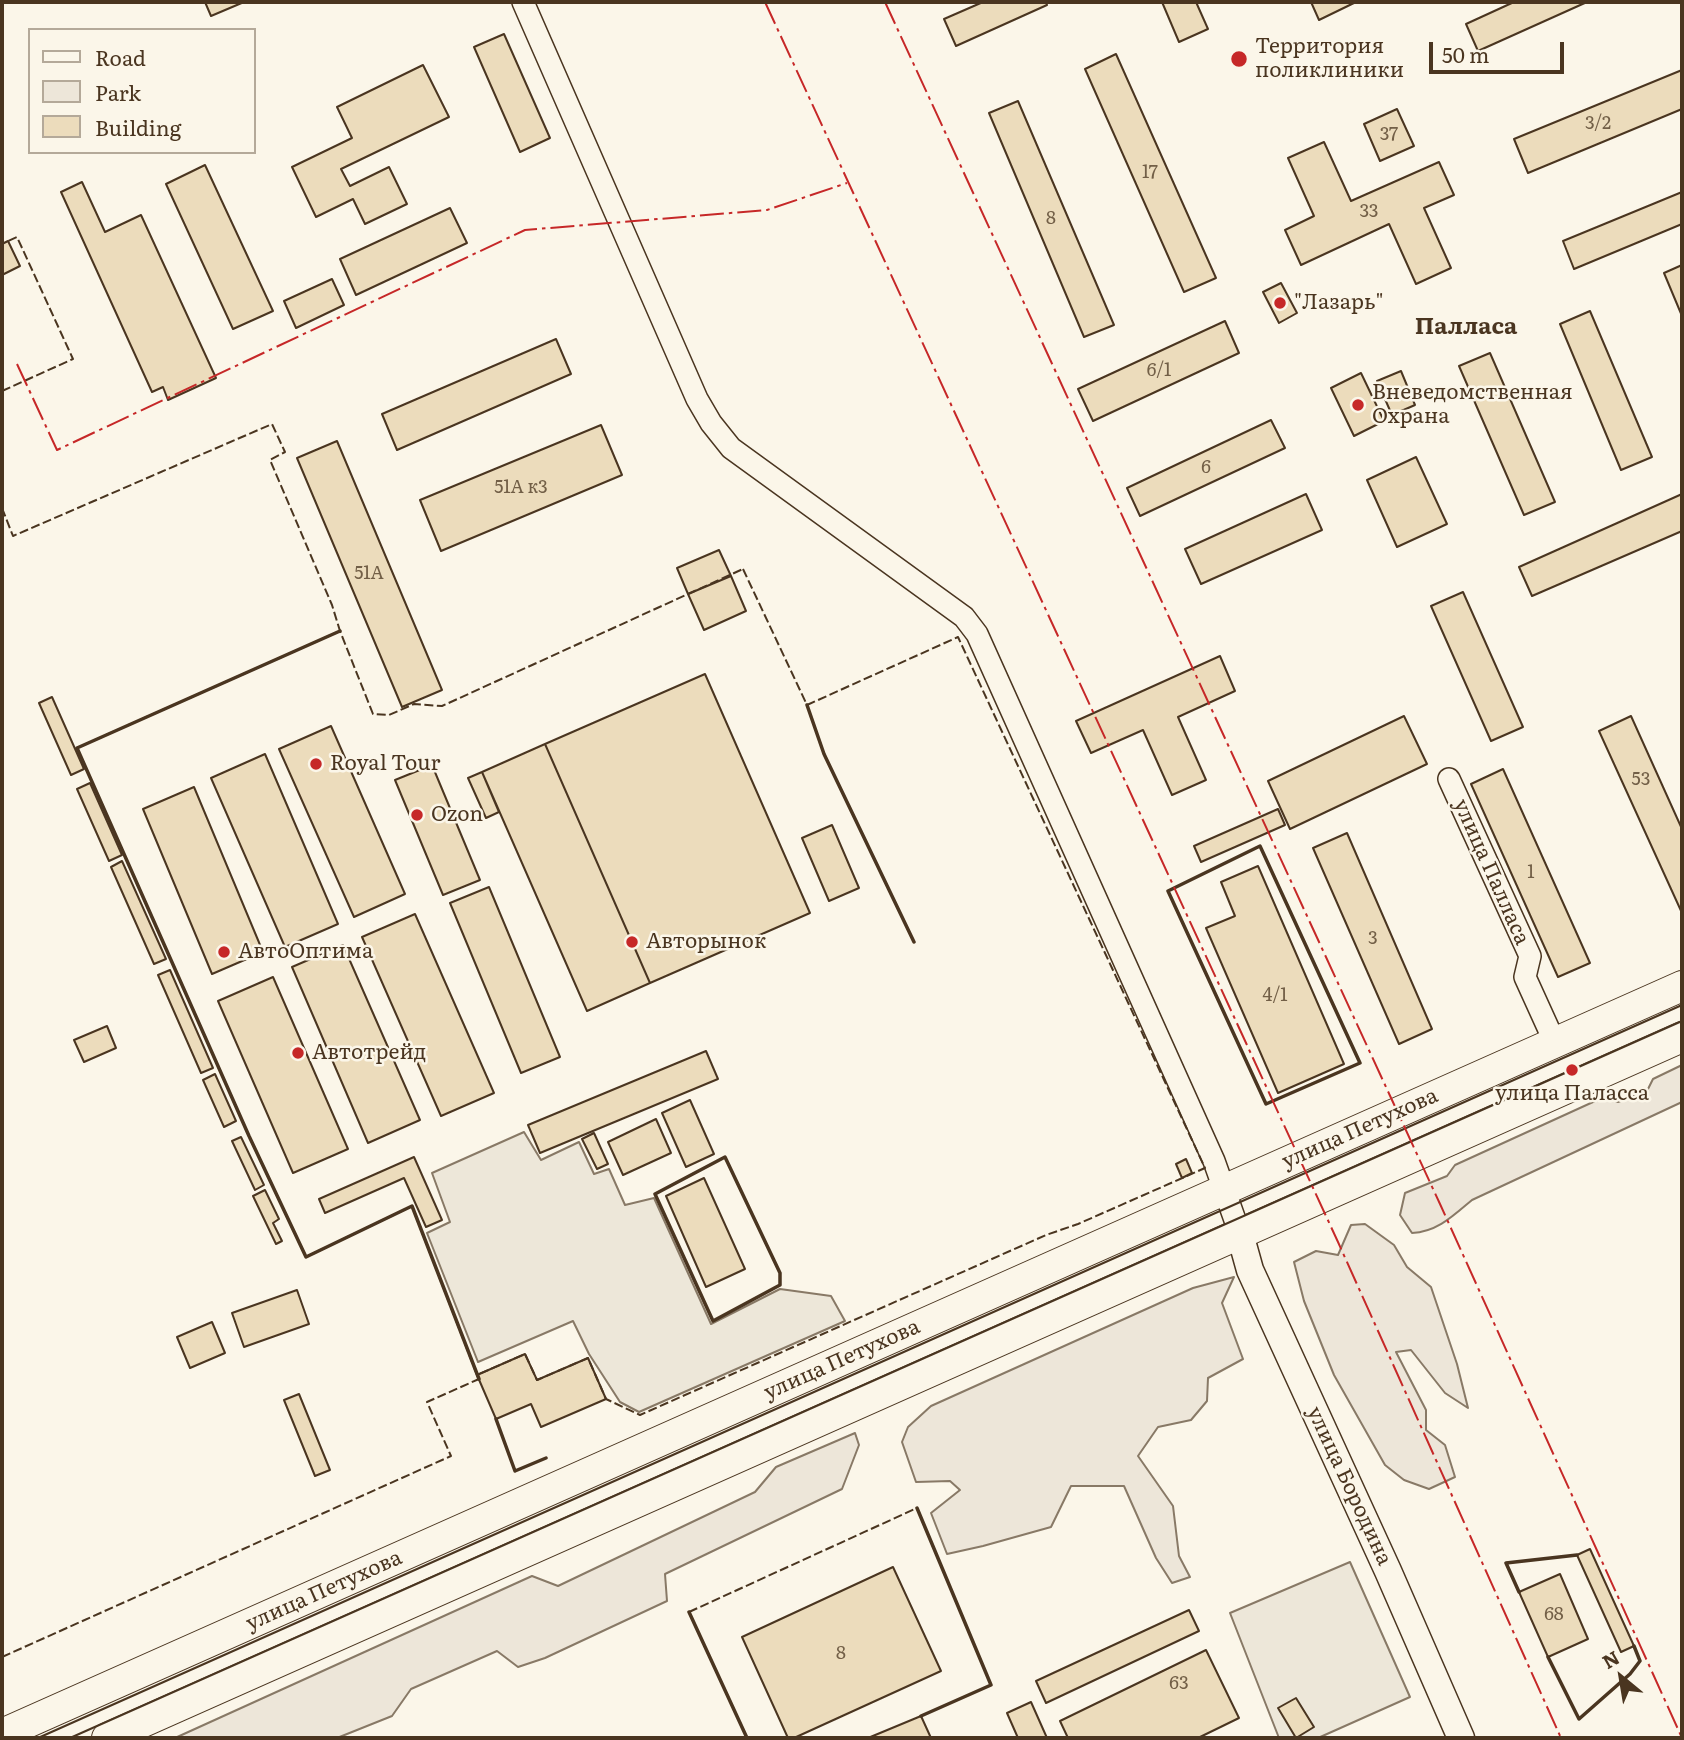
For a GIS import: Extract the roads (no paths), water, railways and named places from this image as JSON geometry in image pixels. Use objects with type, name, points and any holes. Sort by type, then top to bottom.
[{"type":"highway","name":"улица Петухова","points":[[2,1734],[1682,986]]},
{"type":"highway","points":[[107,1738],[1682,1037]]},
{"type":"main road","name":"улица Бородина","points":[[1240,1234],[1250,1270],[1461,1738]]},
{"type":"street","points":[[523,2],[710,424],[731,448],[964,617],[977,634],[1214,1161],[1240,1234]]},
{"type":"street","name":"улица Палласа","points":[[1449,779],[1530,956],[1525,977],[1555,1042]]},
{"type":"tram line","points":[[38,1738],[1682,1005]]},
{"type":"tram line","points":[[70,1738],[1682,1021]]},
{"type":"place","name":"Территория поликлиники","points":[[1239,59]]},
{"type":"place","name":"\"Лазарь\"","points":[[1280,303]]},
{"type":"place","name":"Вневедомственная Охрана","points":[[1358,405]]},
{"type":"place","name":"Royal Tour","points":[[316,764]]},
{"type":"place","name":"Ozon","points":[[417,815]]},
{"type":"place","name":"Авторынок","points":[[632,942]]},
{"type":"place","name":"АвтоОптима","points":[[224,952]]},
{"type":"place","name":"Автотрейд","points":[[298,1053]]},
{"type":"place","name":"улица Паласса","points":[[1572,1070]]},
{"type":"district","name":"Палласа","points":[[1466,327]]}]
